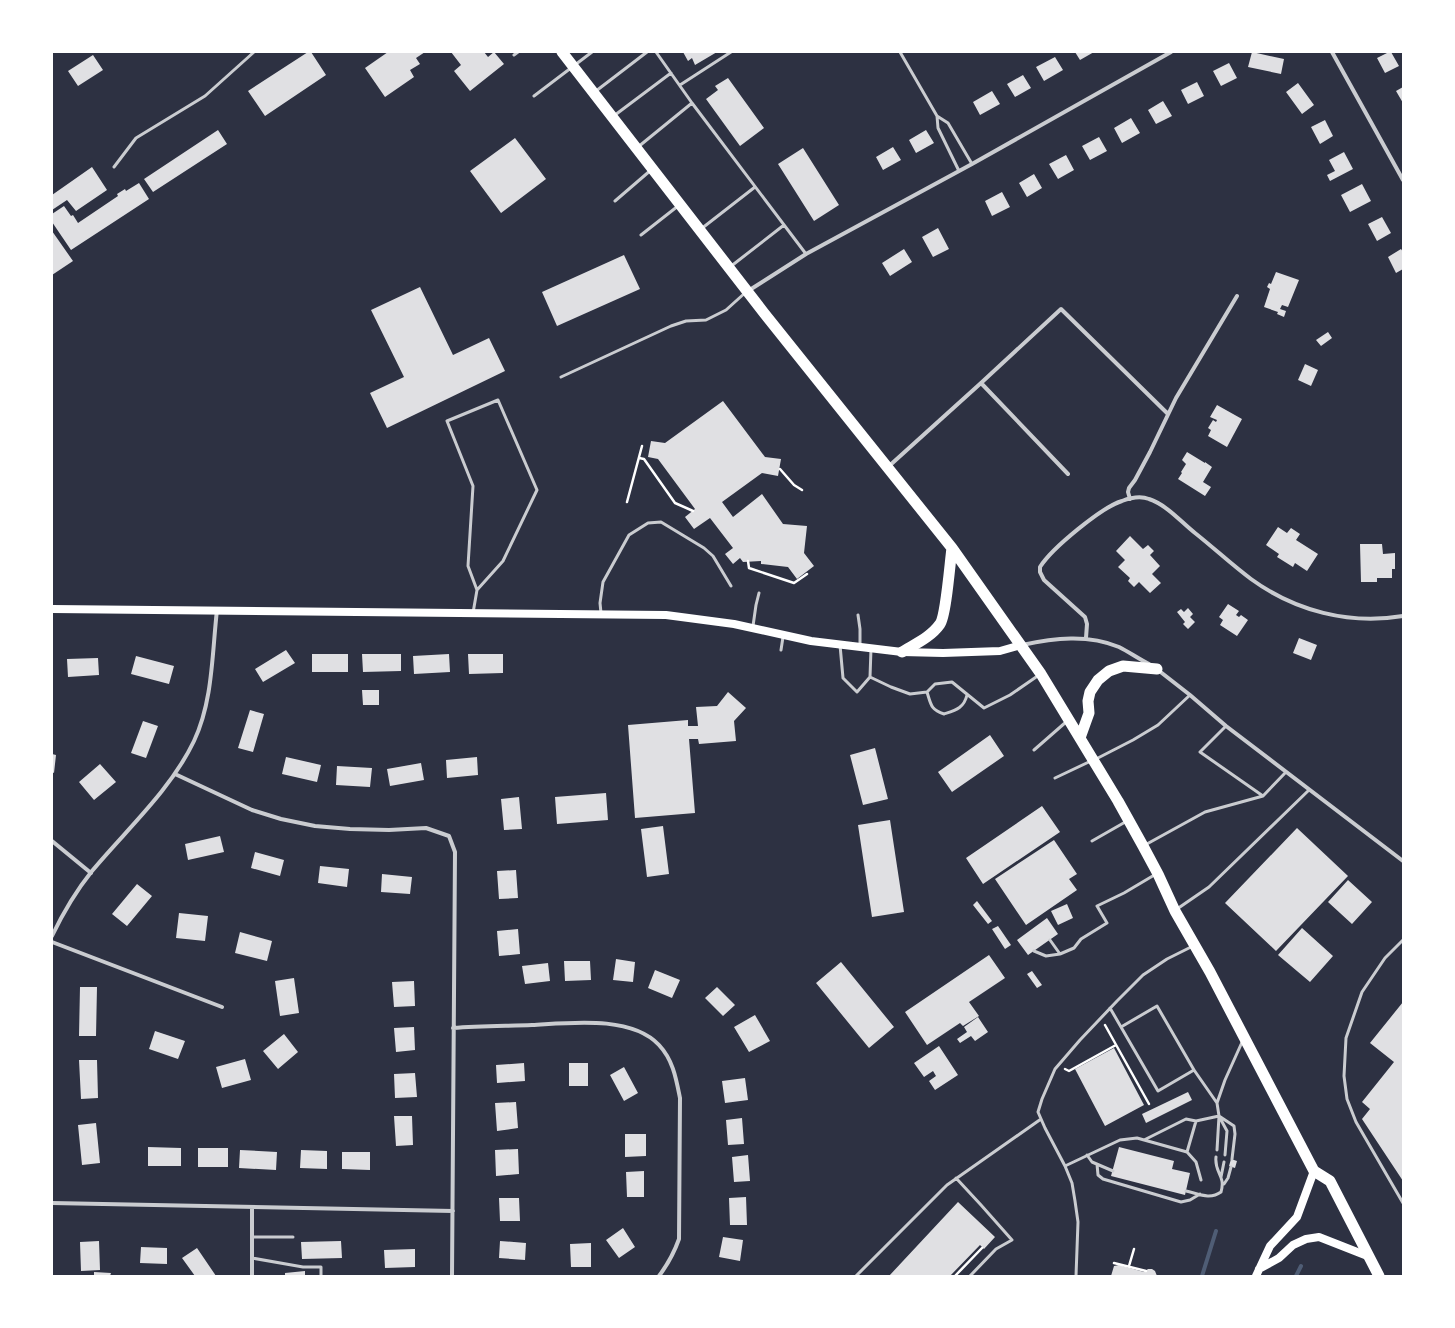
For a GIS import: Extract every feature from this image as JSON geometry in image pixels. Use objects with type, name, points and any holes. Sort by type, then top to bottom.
[{"type":"highway","points":[[562,52],[729,267],[952,548],[1041,674],[1129,820],[1158,874],[1175,911],[1244,1037],[1314,1171],[1330,1181],[1379,1276]]},
{"type":"highway","points":[[902,652],[930,634],[940,624],[944,610],[952,548]]},
{"type":"highway","points":[[1080,738],[1089,713],[1088,701],[1090,692],[1098,680],[1109,671],[1124,666],[1157,669]]},
{"type":"main road","points":[[52,609],[666,615],[734,624],[812,641],[902,652],[943,653],[1000,651],[1021,645]]},
{"type":"main road","points":[[1258,1273],[1270,1246],[1297,1217],[1314,1171]]},
{"type":"main road","points":[[1258,1273],[1279,1258],[1293,1245],[1306,1239],[1319,1237],[1370,1257]]},
{"type":"street","points":[[748,291],[806,254],[972,164],[1171,52]]},
{"type":"street","points":[[1332,52],[1403,180]]},
{"type":"street","points":[[1130,499],[1128,492],[1129,488],[1150,452],[1168,414],[1237,296]]},
{"type":"street","points":[[888,468],[1061,309],[1168,414]]},
{"type":"street","points":[[981,384],[1068,474]]},
{"type":"street","points":[[1086,638],[1087,620],[1044,580],[1040,572],[1040,567],[1053,552],[1087,523],[1110,507],[1121,501],[1142,498],[1149,499],[1166,508],[1252,579],[1269,591],[1295,604],[1320,613],[1348,618],[1403,616]]},
{"type":"street","points":[[52,936],[64,912],[91,873],[175,774],[194,740],[208,700],[217,610]]},
{"type":"street","points":[[1021,645],[1044,640],[1086,638],[1120,647],[1157,669],[1226,726],[1403,861]]},
{"type":"street","points":[[175,774],[252,810],[282,819],[315,826],[350,829],[389,830],[426,828],[449,836],[454,852],[452,1276]]},
{"type":"street","points":[[52,841],[91,873]]},
{"type":"street","points":[[52,942],[222,1007]]},
{"type":"street","points":[[453,1028],[592,1022],[618,1026],[641,1032],[658,1044],[670,1059],[676,1075],[680,1098],[679,1239],[670,1261],[659,1276]]},
{"type":"street","points":[[52,1203],[453,1211]]},
{"type":"street","points":[[252,1207],[252,1276]]},
{"type":"lane","points":[[114,167],[136,138],[205,96],[254,52]]},
{"type":"lane","points":[[514,55],[518,52]]},
{"type":"lane","points":[[534,96],[592,52]]},
{"type":"lane","points":[[594,92],[647,52]]},
{"type":"lane","points":[[656,52],[692,103],[806,254]]},
{"type":"lane","points":[[680,86],[731,52]]},
{"type":"lane","points":[[900,52],[937,116],[938,128],[959,171]]},
{"type":"lane","points":[[612,117],[670,72]]},
{"type":"lane","points":[[636,148],[692,103]]},
{"type":"lane","points":[[937,116],[948,123],[972,164]]},
{"type":"lane","points":[[615,200],[653,169]]},
{"type":"lane","points":[[700,230],[755,186]]},
{"type":"lane","points":[[641,234],[680,204]]},
{"type":"lane","points":[[729,267],[784,225]]},
{"type":"lane","points":[[561,377],[671,326],[686,321],[706,320],[726,310],[748,291]]},
{"type":"lane","points":[[473,613],[476,590],[468,566],[473,486],[447,421],[498,400],[537,490],[503,561],[476,590]]},
{"type":"lane","points":[[601,614],[600,602],[603,582],[629,535],[648,523],[661,522],[704,548],[713,556],[731,586]]},
{"type":"lane","points":[[752,628],[759,593]]},
{"type":"lane","points":[[858,615],[860,647]]},
{"type":"lane","points":[[781,650],[784,635]]},
{"type":"lane","points":[[840,645],[843,678],[857,692],[870,677],[871,649]]},
{"type":"lane","points":[[870,677],[910,694],[927,692],[934,684],[952,682],[984,708],[1010,695],[1041,674]]},
{"type":"lane","points":[[927,692],[931,706],[936,712],[944,714],[956,710],[965,703],[967,695]]},
{"type":"lane","points":[[1055,778],[1133,740],[1158,725],[1190,695]]},
{"type":"lane","points":[[1034,750],[1069,719]]},
{"type":"lane","points":[[1226,726],[1200,752],[1263,796]]},
{"type":"lane","points":[[1143,846],[1205,812],[1263,796],[1286,772]]},
{"type":"lane","points":[[1175,911],[1209,888],[1309,790]]},
{"type":"lane","points":[[1092,842],[1129,820]]},
{"type":"lane","points":[[1034,951],[1046,956],[1060,954],[1074,948],[1080,938],[1107,923],[1097,906],[1124,894],[1158,874]]},
{"type":"lane","points":[[1050,940],[1060,954]]},
{"type":"lane","points":[[1403,940],[1385,958],[1362,992],[1346,1038],[1344,1076],[1347,1099],[1356,1122],[1403,1204]]},
{"type":"lane","points":[[1076,1276],[1078,1222],[1072,1183],[1038,1112],[1042,1099],[1055,1069],[1110,1008],[1144,975],[1167,959],[1195,946]]},
{"type":"lane","points":[[1121,1027],[1157,1006],[1194,1070],[1217,1103]]},
{"type":"lane","points":[[1110,1008],[1158,1091],[1194,1070]]},
{"type":"lane","points":[[1217,1150],[1219,1116],[1217,1103],[1224,1080],[1244,1037]]},
{"type":"lane","points":[[1219,1116],[1227,1131],[1225,1155]]},
{"type":"lane","points":[[1144,1140],[1186,1119],[1196,1121],[1219,1116],[1234,1126],[1235,1134],[1232,1160]]},
{"type":"lane","points":[[856,1276],[946,1185],[1041,1119]]},
{"type":"lane","points":[[1186,1152],[1196,1121]]},
{"type":"lane","points":[[1065,1166],[1120,1140],[1137,1138],[1186,1152],[1196,1162],[1201,1180]]},
{"type":"lane","points":[[1086,1155],[1092,1162],[1112,1171]]},
{"type":"lane","points":[[1216,1157],[1215,1161],[1217,1170],[1224,1184]]},
{"type":"lane","points":[[1221,1177],[1224,1162]]},
{"type":"lane","points":[[1097,1164],[1098,1174],[1103,1179],[1167,1198],[1181,1202],[1190,1200],[1200,1194]]},
{"type":"lane","points":[[1186,1191],[1210,1197],[1216,1196],[1222,1192],[1231,1167]]},
{"type":"lane","points":[[956,1178],[1012,1240],[996,1249],[970,1276]]},
{"type":"lane","points":[[252,1237],[293,1237]]},
{"type":"lane","points":[[252,1258],[303,1267],[321,1267],[322,1276]]},
{"type":"path","points":[[627,502],[642,446]]},
{"type":"path","points":[[639,458],[644,459],[675,503],[693,511]]},
{"type":"path","points":[[780,469],[794,486],[802,490]]},
{"type":"path","points":[[748,562],[749,568],[794,583],[807,574]]},
{"type":"path","points":[[1100,1018],[1149,1104]]},
{"type":"path","points":[[1058,1066],[1069,1071],[1116,1045]]},
{"type":"path","points":[[955,1276],[982,1248]]},
{"type":"path","points":[[1129,1266],[1134,1249]]},
{"type":"path","points":[[1114,1263],[1146,1270]]},
{"type":"building","points":[[308,52],[311,52],[326,75],[265,116],[248,91]]},
{"type":"building","points":[[388,52],[425,52],[416,58],[420,64],[410,70],[414,77],[385,97],[365,68]]},
{"type":"building","points":[[451,52],[484,52],[488,57],[494,52],[504,64],[470,91],[454,71],[461,65]]},
{"type":"building","points":[[683,52],[717,52],[695,65],[692,58],[688,61]]},
{"type":"building","points":[[1075,52],[1094,52],[1080,60]]},
{"type":"building","points":[[1252,52],[1284,59],[1281,74],[1248,67]]},
{"type":"building","points":[[1391,52],[1399,66],[1385,73],[1377,58]]},
{"type":"building","points":[[93,55],[103,70],[78,86],[68,71]]},
{"type":"building","points":[[1055,57],[1063,70],[1044,81],[1036,67]]},
{"type":"building","points":[[1229,63],[1237,78],[1221,86],[1213,71]]},
{"type":"building","points":[[1023,75],[1031,88],[1015,97],[1007,84]]},
{"type":"building","points":[[728,78],[764,128],[740,146],[706,99],[718,90],[715,86]]},
{"type":"building","points":[[1197,82],[1204,96],[1188,104],[1181,90]]},
{"type":"building","points":[[1298,83],[1314,105],[1302,114],[1286,92]]},
{"type":"building","points":[[1403,87],[1403,103],[1396,91]]},
{"type":"building","points":[[992,91],[1000,104],[980,115],[973,102]]},
{"type":"building","points":[[1163,101],[1172,116],[1156,124],[1148,110]]},
{"type":"building","points":[[1131,118],[1140,133],[1122,143],[1114,128]]},
{"type":"building","points":[[1325,120],[1333,136],[1320,144],[1311,127]]},
{"type":"building","points":[[218,130],[227,144],[153,192],[144,179]]},
{"type":"building","points":[[926,130],[934,143],[916,153],[909,140]]},
{"type":"building","points":[[1099,137],[1107,151],[1090,160],[1082,146]]},
{"type":"building","points":[[515,138],[546,179],[501,213],[470,171]]},
{"type":"building","points":[[893,147],[901,160],[883,170],[876,157]]},
{"type":"building","points":[[803,148],[839,205],[814,221],[778,164]]},
{"type":"building","points":[[1344,152],[1353,169],[1330,181],[1327,175],[1335,171],[1329,160]]},
{"type":"building","points":[[1066,155],[1074,170],[1058,179],[1049,164]]},
{"type":"building","points":[[92,167],[107,190],[76,211],[67,200],[52,210],[52,195]]},
{"type":"building","points":[[1034,174],[1042,188],[1027,197],[1019,183]]},
{"type":"building","points":[[139,183],[149,199],[71,250],[52,222],[52,214],[64,206],[71,216],[73,215],[78,223],[118,196],[117,194],[125,189],[126,191]]},
{"type":"building","points":[[1362,184],[1371,201],[1350,212],[1341,195]]},
{"type":"building","points":[[1002,192],[1010,207],[992,216],[985,201]]},
{"type":"building","points":[[1382,217],[1391,233],[1377,241],[1368,224]]},
{"type":"building","points":[[938,228],[949,249],[933,257],[922,237]]},
{"type":"building","points":[[52,231],[73,261],[52,275]]},
{"type":"building","points":[[904,249],[912,262],[890,276],[882,263]]},
{"type":"building","points":[[1401,249],[1403,252],[1403,269],[1396,273],[1388,257]]},
{"type":"building","points":[[624,255],[640,289],[557,326],[542,292]]},
{"type":"building","points":[[1276,272],[1299,280],[1288,307],[1282,305],[1280,309],[1286,311],[1284,317],[1277,314],[1278,312],[1264,307],[1270,289],[1267,287],[1269,283],[1271,284]]},
{"type":"building","points":[[420,287],[453,355],[489,338],[505,371],[387,428],[370,393],[404,377],[371,310]]},
{"type":"building","points":[[1328,332],[1332,338],[1321,346],[1316,340]]},
{"type":"building","points":[[1305,364],[1318,370],[1311,386],[1298,380]]},
{"type":"building","points":[[723,401],[765,457],[781,459],[778,476],[762,473],[722,502],[733,517],[762,494],[783,524],[807,526],[804,553],[814,566],[797,579],[788,567],[761,564],[761,561],[743,562],[740,558],[733,564],[725,554],[733,548],[710,518],[694,529],[685,517],[695,509],[658,459],[648,457],[651,441],[665,443]]},
{"type":"building","points":[[1217,405],[1242,419],[1227,447],[1208,436],[1211,430],[1208,428],[1213,420],[1216,422],[1217,420],[1210,417]]},
{"type":"building","points":[[1187,452],[1212,467],[1203,482],[1211,487],[1205,496],[1178,479],[1186,464],[1182,460]]},
{"type":"building","points":[[1278,527],[1287,533],[1291,528],[1300,534],[1296,540],[1318,554],[1307,571],[1295,563],[1293,567],[1277,557],[1279,554],[1266,545]]},
{"type":"building","points":[[1130,536],[1143,549],[1148,545],[1154,551],[1150,555],[1160,566],[1152,574],[1161,583],[1150,593],[1139,582],[1134,587],[1128,581],[1130,578],[1118,567],[1125,560],[1116,551]]},
{"type":"building","points":[[1360,544],[1382,544],[1383,554],[1395,553],[1395,569],[1392,569],[1392,578],[1377,578],[1377,582],[1361,582]]},
{"type":"building","points":[[1228,604],[1239,611],[1236,615],[1239,617],[1241,615],[1248,620],[1237,636],[1220,625],[1223,620],[1219,617]]},
{"type":"building","points":[[1188,608],[1193,614],[1190,617],[1195,622],[1188,629],[1183,624],[1185,622],[1177,612],[1181,609],[1184,612]]},
{"type":"building","points":[[1299,638],[1317,645],[1311,660],[1293,653]]},
{"type":"building","points":[[286,650],[295,663],[263,682],[255,669]]},
{"type":"building","points":[[312,654],[348,654],[348,672],[312,672]]},
{"type":"building","points":[[362,654],[401,654],[401,671],[363,672]]},
{"type":"building","points":[[449,654],[450,672],[414,674],[413,656]]},
{"type":"building","points":[[468,654],[503,654],[503,673],[469,674]]},
{"type":"building","points":[[136,656],[174,666],[169,684],[131,674]]},
{"type":"building","points":[[98,658],[99,675],[68,677],[67,659]]},
{"type":"building","points":[[362,690],[379,690],[379,705],[363,705]]},
{"type":"building","points":[[728,692],[746,708],[734,721],[736,741],[699,744],[698,739],[689,739],[695,813],[635,818],[628,725],[688,720],[688,726],[698,726],[696,707],[717,706]]},
{"type":"building","points":[[250,710],[264,714],[253,752],[238,748]]},
{"type":"building","points":[[143,721],[158,726],[146,758],[131,753]]},
{"type":"building","points":[[990,735],[1004,756],[952,792],[938,772]]},
{"type":"building","points":[[875,748],[888,799],[863,805],[850,755]]},
{"type":"building","points":[[52,754],[56,755],[54,773],[52,772]]},
{"type":"building","points":[[286,757],[321,765],[317,782],[282,774]]},
{"type":"building","points":[[477,757],[478,775],[447,778],[446,760]]},
{"type":"building","points":[[421,763],[424,780],[390,786],[387,769]]},
{"type":"building","points":[[100,764],[116,782],[94,800],[79,782]]},
{"type":"building","points":[[337,766],[372,768],[370,787],[336,785]]},
{"type":"building","points":[[606,793],[608,820],[557,824],[555,797]]},
{"type":"building","points":[[519,797],[522,829],[504,830],[501,799]]},
{"type":"building","points":[[1042,806],[1060,832],[983,884],[966,858]]},
{"type":"building","points":[[890,820],[904,912],[872,917],[858,825]]},
{"type":"building","points":[[663,826],[669,874],[647,877],[641,829]]},
{"type":"building","points":[[1297,828],[1348,876],[1276,951],[1225,903]]},
{"type":"building","points":[[220,836],[224,852],[188,860],[185,844]]},
{"type":"building","points":[[1054,840],[1077,874],[1069,879],[1077,890],[1026,925],[995,879]]},
{"type":"building","points":[[255,852],[284,860],[280,876],[251,868]]},
{"type":"building","points":[[320,866],[349,869],[347,887],[318,883]]},
{"type":"building","points":[[516,870],[518,898],[499,899],[497,871]]},
{"type":"building","points":[[382,874],[412,877],[410,894],[381,892]]},
{"type":"building","points":[[1348,880],[1372,902],[1352,924],[1328,902]]},
{"type":"building","points":[[137,884],[152,896],[127,926],[112,914]]},
{"type":"building","points":[[977,901],[992,921],[988,924],[973,905]]},
{"type":"building","points":[[1067,904],[1073,918],[1058,925],[1051,911]]},
{"type":"building","points":[[179,913],[208,916],[205,941],[176,938]]},
{"type":"building","points":[[1047,918],[1058,934],[1028,955],[1017,940]]},
{"type":"building","points":[[998,926],[1011,945],[1005,949],[992,929]]},
{"type":"building","points":[[1302,928],[1333,956],[1310,982],[1278,955]]},
{"type":"building","points":[[518,929],[520,954],[499,956],[497,931]]},
{"type":"building","points":[[240,932],[272,941],[267,961],[235,953]]},
{"type":"building","points":[[989,955],[1005,978],[969,1002],[979,1016],[963,1026],[960,1023],[927,1045],[905,1012]]},
{"type":"building","points":[[616,959],[635,962],[633,982],[613,980]]},
{"type":"building","points":[[564,961],[590,961],[591,980],[565,981]]},
{"type":"building","points":[[841,962],[894,1027],[869,1048],[816,983]]},
{"type":"building","points":[[548,963],[550,981],[525,984],[522,966]]},
{"type":"building","points":[[655,970],[680,980],[672,998],[648,988]]},
{"type":"building","points":[[1032,971],[1042,985],[1037,988],[1027,974]]},
{"type":"building","points":[[294,978],[299,1013],[280,1016],[275,981]]},
{"type":"building","points":[[414,981],[415,1006],[394,1007],[392,982]]},
{"type":"building","points":[[80,987],[97,987],[96,1036],[79,1036]]},
{"type":"building","points":[[717,987],[735,1005],[723,1016],[705,998]]},
{"type":"building","points":[[1403,1002],[1403,1181],[1362,1119],[1370,1109],[1362,1102],[1394,1062],[1370,1043]]},
{"type":"building","points":[[755,1015],[770,1041],[749,1052],[734,1027]]},
{"type":"building","points":[[978,1017],[988,1032],[975,1041],[971,1036],[960,1043],[957,1039],[967,1032],[964,1027]]},
{"type":"building","points":[[414,1027],[415,1050],[396,1052],[394,1028]]},
{"type":"building","points":[[155,1031],[185,1041],[178,1059],[149,1049]]},
{"type":"building","points":[[284,1034],[298,1052],[278,1069],[263,1051]]},
{"type":"building","points":[[939,1046],[958,1075],[935,1090],[929,1081],[936,1076],[933,1071],[924,1077],[914,1063]]},
{"type":"building","points":[[1114,1048],[1144,1105],[1105,1126],[1075,1069]]},
{"type":"building","points":[[245,1059],[251,1080],[222,1088],[216,1067]]},
{"type":"building","points":[[79,1060],[97,1060],[98,1098],[81,1099]]},
{"type":"building","points":[[524,1063],[525,1081],[497,1083],[496,1065]]},
{"type":"building","points":[[569,1063],[588,1063],[588,1086],[569,1086]]},
{"type":"building","points":[[624,1067],[638,1093],[624,1101],[610,1075]]},
{"type":"building","points":[[415,1073],[417,1097],[395,1098],[394,1074]]},
{"type":"building","points":[[745,1078],[748,1100],[725,1103],[722,1081]]},
{"type":"building","points":[[1188,1092],[1192,1100],[1146,1123],[1142,1114]]},
{"type":"building","points":[[516,1102],[518,1128],[497,1131],[495,1103]]},
{"type":"building","points":[[394,1116],[412,1116],[413,1145],[396,1146]]},
{"type":"building","points":[[742,1118],[744,1144],[728,1145],[726,1120]]},
{"type":"building","points":[[96,1123],[100,1163],[82,1165],[78,1125]]},
{"type":"building","points":[[625,1134],[646,1134],[646,1156],[625,1157]]},
{"type":"building","points":[[148,1147],[181,1148],[181,1166],[148,1166]]},
{"type":"building","points":[[1119,1147],[1174,1161],[1172,1169],[1190,1173],[1185,1195],[1111,1176]]},
{"type":"building","points":[[198,1148],[228,1148],[228,1167],[198,1167]]},
{"type":"building","points":[[518,1149],[519,1174],[496,1176],[495,1150]]},
{"type":"building","points":[[240,1150],[277,1152],[276,1170],[239,1168]]},
{"type":"building","points":[[301,1150],[327,1151],[327,1169],[300,1168]]},
{"type":"building","points":[[342,1152],[370,1152],[370,1170],[342,1169]]},
{"type":"building","points":[[748,1155],[750,1181],[734,1182],[732,1157]]},
{"type":"building","points":[[1231,1159],[1237,1161],[1235,1168],[1229,1166]]},
{"type":"building","points":[[644,1171],[644,1197],[627,1197],[626,1172]]},
{"type":"building","points":[[746,1197],[747,1225],[730,1225],[729,1198]]},
{"type":"building","points":[[499,1198],[519,1198],[520,1221],[500,1221]]},
{"type":"building","points":[[958,1202],[995,1237],[984,1249],[980,1245],[950,1276],[889,1276]]},
{"type":"building","points":[[623,1228],[635,1247],[619,1258],[606,1240]]},
{"type":"building","points":[[723,1237],[743,1240],[740,1261],[719,1257]]},
{"type":"building","points":[[99,1241],[100,1270],[81,1271],[80,1242]]},
{"type":"building","points":[[341,1241],[342,1258],[302,1259],[301,1242]]},
{"type":"building","points":[[500,1241],[526,1243],[525,1260],[499,1258]]},
{"type":"building","points":[[591,1243],[591,1267],[571,1267],[570,1244]]},
{"type":"building","points":[[141,1247],[167,1248],[167,1264],[140,1263]]},
{"type":"building","points":[[197,1248],[216,1276],[195,1276],[182,1258]]},
{"type":"building","points":[[415,1249],[415,1267],[385,1268],[384,1250]]},
{"type":"building","points":[[1119,1265],[1144,1272],[1148,1269],[1152,1269],[1155,1271],[1157,1276],[1111,1276],[1114,1266]]},
{"type":"building","points":[[305,1271],[305,1276],[285,1276],[285,1273]]},
{"type":"building","points":[[94,1272],[111,1273],[110,1276],[94,1276]]},
{"type":"waterway","points":[[1202,1276],[1216,1231]]},
{"type":"waterway","points":[[1296,1276],[1301,1266]]}]
